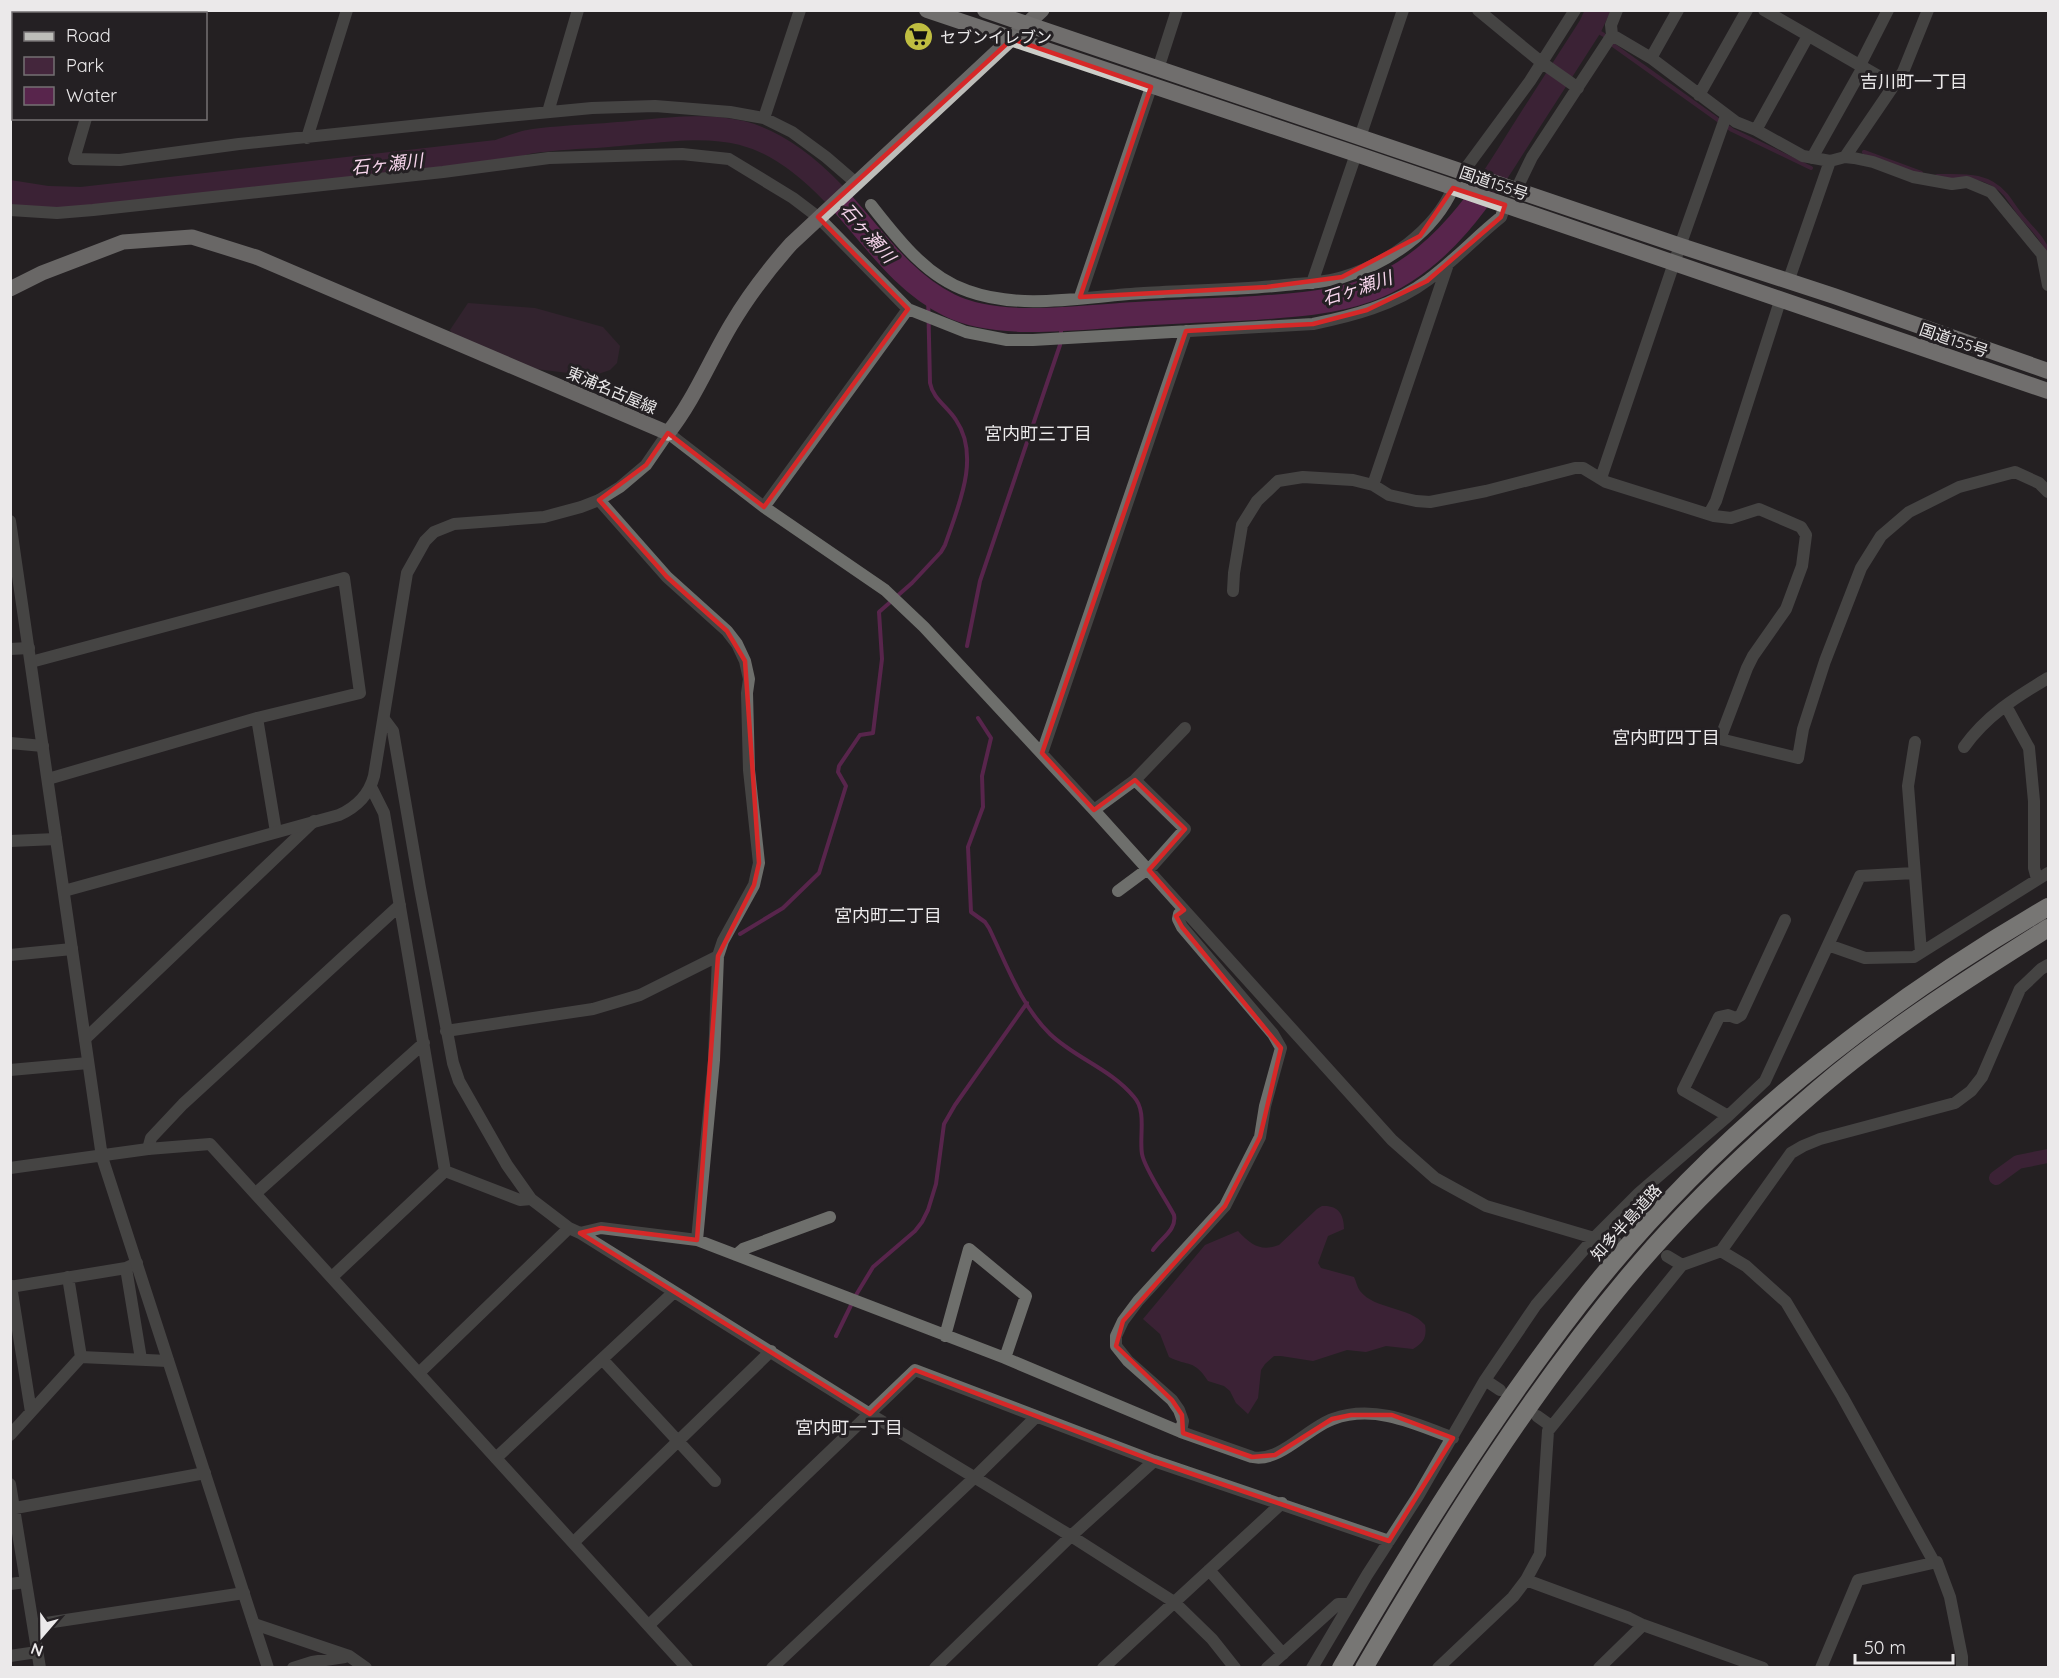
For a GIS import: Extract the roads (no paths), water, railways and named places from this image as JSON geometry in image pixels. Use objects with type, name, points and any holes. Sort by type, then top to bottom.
[{"type":"highway","name":"国道155号","points":[[927,10],[2049,391]]},
{"type":"highway","name":"国道155号","points":[[985,10],[2049,371]]},
{"type":"highway","name":"知多半島道路","points":[[1341,1668],[1449,1489],[1489,1428],[1580,1304],[1678,1193],[1806,1074],[1868,1024],[1933,979],[2049,907]]},
{"type":"highway","points":[[1364,1668],[1475,1484],[1543,1387],[1638,1265],[1693,1205],[1819,1088],[1881,1039],[1945,993],[2049,928]]},
{"type":"main road","name":"東浦名古屋線","points":[[10,289],[42,273],[123,242],[192,237],[256,257],[668,433],[686,411],[731,325],[755,286],[790,244],[1042,10]]},
{"type":"street","points":[[307,138],[347,10]]},
{"type":"street","points":[[548,112],[578,10]]},
{"type":"street","points":[[764,118],[800,10]]},
{"type":"street","points":[[1158,69],[1177,10]]},
{"type":"street","points":[[1360,137],[1403,10]]},
{"type":"street","points":[[1478,10],[1540,62],[1578,88]]},
{"type":"street","points":[[1464,172],[1530,81],[1575,10]]},
{"type":"street","points":[[1513,189],[1612,35],[1611,25],[1617,10]]},
{"type":"street","points":[[1651,58],[1678,10]]},
{"type":"street","points":[[1699,95],[1747,10]]},
{"type":"street","points":[[1764,10],[1778,14],[1808,36],[1894,85]]},
{"type":"street","points":[[1812,159],[1888,10]]},
{"type":"street","points":[[1845,157],[1903,72],[1928,10]]},
{"type":"street","points":[[1612,35],[1651,58],[1726,116],[1803,156],[1830,161],[1845,157],[1873,162],[1913,177],[1952,184],[1967,182],[1991,192],[2042,254],[2049,285]]},
{"type":"street","points":[[1756,130],[1808,36]]},
{"type":"street","points":[[1080,297],[1151,87]]},
{"type":"street","points":[[85,120],[74,159],[120,160],[239,144],[548,112],[655,106],[730,112],[764,118],[792,132],[826,157],[854,184]]},
{"type":"street","points":[[1601,478],[1726,116]]},
{"type":"street","points":[[10,210],[57,213],[371,180],[549,158],[682,154],[729,159],[820,215],[908,309],[966,332],[1007,340],[1312,324],[1342,318],[1407,293],[1427,281],[1501,217],[1503,205]]},
{"type":"street","points":[[1312,283],[1356,154]]},
{"type":"street","points":[[1788,282],[1830,161]]},
{"type":"street","points":[[871,205],[924,265],[936,275],[964,290],[995,299],[1011,300],[1267,287],[1312,283],[1353,273],[1403,248],[1420,236],[1454,189]]},
{"type":"street","points":[[1373,485],[1448,264]]},
{"type":"street","points":[[1709,514],[1716,501],[1780,301]]},
{"type":"street","points":[[764,507],[908,309]]},
{"type":"street","points":[[1042,753],[1186,331]]},
{"type":"street","points":[[64,891],[351,810],[371,787],[407,573],[425,542],[434,532],[454,524],[560,514],[598,500],[620,487],[646,465],[668,433],[764,507],[885,590],[924,627],[1042,753],[1392,1140],[1416,1163],[1453,1189],[1486,1206],[1594,1238],[1616,1242]]},
{"type":"street","points":[[1233,591],[1242,525],[1257,501],[1278,481],[1286,478],[1327,477],[1353,480],[1373,485],[1389,495],[1430,502],[1583,468],[1606,482],[1709,514],[1731,518],[1759,509],[1801,527],[1806,535],[1802,566],[1786,609],[1753,656],[1720,739],[1798,758],[1803,729],[1825,661],[1861,568],[1881,536],[1910,512],[1945,492],[2015,472],[2039,483],[2049,492]]},
{"type":"street","points":[[598,500],[668,577],[727,631],[737,644],[745,661],[749,679],[747,693],[749,770],[759,863],[754,885],[723,941],[718,956],[714,1060],[696,1239]]},
{"type":"street","points":[[10,520],[102,1157],[131,1266],[168,1360],[268,1668]]},
{"type":"street","points":[[31,662],[344,578],[360,693],[257,718],[48,778]]},
{"type":"street","points":[[10,649],[29,648]]},
{"type":"street","points":[[1964,747],[1977,729],[2015,698],[2049,678]]},
{"type":"street","points":[[1828,945],[1865,958],[1914,957],[2043,876],[2034,868],[2034,801],[2029,748],[2006,706]]},
{"type":"street","points":[[257,718],[276,832]]},
{"type":"street","points":[[384,720],[393,732],[446,1031],[459,1081],[507,1165],[531,1199],[575,1231],[1071,1536],[1174,1602],[1212,1639],[1235,1668]]},
{"type":"street","points":[[1094,810],[1135,780],[1185,728]]},
{"type":"street","points":[[1915,742],[1908,786],[1921,952]]},
{"type":"street","points":[[10,744],[43,746]]},
{"type":"street","points":[[1118,891],[1153,865],[1185,829],[1135,780]]},
{"type":"street","points":[[371,787],[384,813],[445,1171]]},
{"type":"street","points":[[85,1039],[314,821]]},
{"type":"street","points":[[10,841],[56,839]]},
{"type":"street","points":[[1312,1668],[1485,1380],[1536,1305],[1594,1238],[1639,1193],[1765,1081],[1860,876],[1914,873]]},
{"type":"street","points":[[148,1149],[151,1138],[183,1104],[400,905]]},
{"type":"street","points":[[1181,1432],[1183,1421],[1179,1410],[1172,1400],[1120,1352],[1116,1346],[1116,1336],[1122,1321],[1138,1301],[1225,1206],[1260,1137],[1281,1048],[1272,1034],[1182,927],[1178,919],[1179,914],[1184,910]]},
{"type":"street","points":[[1728,1116],[1683,1090],[1684,1085],[1719,1017],[1728,1015],[1736,1018],[1741,1015],[1785,920]]},
{"type":"street","points":[[10,955],[72,949]]},
{"type":"street","points":[[446,1031],[593,1009],[640,995],[718,956]]},
{"type":"street","points":[[1437,1668],[1512,1597],[1526,1580],[1540,1554],[1548,1431],[1682,1266],[1721,1251],[1791,1153],[1820,1139],[1955,1103],[1971,1091],[1982,1077],[2020,989],[2035,974],[2049,965]]},
{"type":"street","points":[[255,1193],[424,1043]]},
{"type":"street","points":[[10,1070],[88,1063]]},
{"type":"street","points":[[10,1168],[148,1149],[210,1144],[687,1668]]},
{"type":"street","points":[[445,1171],[520,1200],[531,1199]]},
{"type":"street","points":[[332,1277],[445,1171]]},
{"type":"street","points":[[736,1255],[743,1249],[830,1217]]},
{"type":"street","points":[[419,1373],[575,1231],[601,1228],[696,1239],[1005,1358],[1181,1432],[1259,1458],[1275,1455],[1332,1419],[1351,1415],[1392,1415],[1452,1438]]},
{"type":"street","points":[[945,1336],[969,1249],[1026,1296],[1005,1358]]},
{"type":"street","points":[[1721,1251],[1746,1266],[1786,1302],[1842,1396],[1934,1562],[1937,1562],[1950,1597],[1962,1657],[1962,1668]]},
{"type":"street","points":[[1666,1256],[1682,1266]]},
{"type":"street","points":[[31,1412],[11,1286],[131,1266]]},
{"type":"street","points":[[131,1266],[141,1359]]},
{"type":"street","points":[[68,1277],[81,1357]]},
{"type":"street","points":[[496,1458],[674,1292]]},
{"type":"street","points":[[574,1542],[771,1351]]},
{"type":"street","points":[[10,1435],[81,1357],[168,1360]]},
{"type":"street","points":[[602,1359],[715,1481]]},
{"type":"street","points":[[649,1625],[915,1370],[1154,1461],[1389,1541]]},
{"type":"street","points":[[1485,1380],[1500,1390]]},
{"type":"street","points":[[1537,1416],[1551,1426]]},
{"type":"street","points":[[772,1668],[1036,1417]]},
{"type":"street","points":[[935,1668],[1071,1536],[1154,1461]]},
{"type":"street","points":[[12,1508],[205,1473]]},
{"type":"street","points":[[10,1484],[12,1508],[40,1668]]},
{"type":"street","points":[[1103,1668],[1282,1503]]},
{"type":"street","points":[[1821,1668],[1858,1580],[1934,1562]]},
{"type":"street","points":[[1209,1570],[1282,1654]]},
{"type":"street","points":[[1526,1580],[1763,1668]]},
{"type":"street","points":[[10,1584],[26,1582]]},
{"type":"street","points":[[33,1625],[244,1593]]},
{"type":"street","points":[[1267,1668],[1338,1604],[1349,1604]]},
{"type":"street","points":[[254,1624],[349,1656],[366,1668]]},
{"type":"street","points":[[1599,1668],[1643,1625]]},
{"type":"street","points":[[10,1656],[37,1652]]},
{"type":"street","points":[[293,1668],[312,1662],[349,1656]]},
{"type":"water","points":[[1322,1206],[1332,1207],[1339,1212],[1343,1219],[1344,1229],[1328,1236],[1318,1263],[1321,1268],[1354,1277],[1359,1289],[1366,1297],[1418,1319],[1425,1325],[1425,1336],[1422,1342],[1413,1349],[1386,1346],[1366,1352],[1347,1350],[1313,1361],[1274,1356],[1261,1370],[1258,1398],[1248,1414],[1236,1403],[1230,1391],[1224,1386],[1208,1381],[1195,1366],[1169,1357],[1160,1334],[1143,1319],[1205,1245],[1238,1231],[1257,1246],[1267,1248],[1279,1245]]},
{"type":"waterway","name":"石ヶ瀬川","points":[[10,192],[48,198],[82,199],[497,152],[524,143],[551,139],[680,129],[727,130],[755,137],[792,157],[833,193],[886,255],[915,283],[931,295],[969,313],[1015,320],[1041,320],[1304,304],[1352,295],[1395,278],[1441,243],[1461,222],[1496,175],[1590,27],[1598,10]]},
{"type":"waterway","points":[[1590,27],[1732,130],[1811,168]]},
{"type":"waterway","points":[[1864,152],[1921,173]]},
{"type":"waterway","points":[[1937,176],[1974,177],[1999,188],[2040,238],[2048,252]]},
{"type":"waterway","points":[[740,934],[783,908],[819,873],[846,786],[838,772],[839,766],[860,735],[873,733],[882,659],[879,612],[912,583],[941,552],[961,499],[967,466],[967,450],[956,420],[937,398],[930,383],[928,294]]},
{"type":"waterway","points":[[967,646],[980,581],[1060,345],[1062,318]]},
{"type":"waterway","points":[[978,718],[991,738],[982,776],[983,807],[968,847],[971,912],[985,922],[989,928],[1015,984],[1040,1023],[1070,1050],[1125,1087],[1138,1103],[1144,1161],[1174,1215],[1171,1230],[1153,1250]]},
{"type":"waterway","points":[[836,1336],[873,1267],[915,1231],[922,1222],[936,1184],[944,1124],[1027,1003]]},
{"type":"waterway","points":[[1996,1178],[2018,1162],[2048,1156]]},
{"type":"place","name":"セブンイレブン","points":[[919,37]]},
{"type":"district","name":"吉川町一丁目","points":[[1914,81]]},
{"type":"district","name":"宮内町三丁目","points":[[1038,433]]},
{"type":"district","name":"宮内町四丁目","points":[[1666,737]]},
{"type":"district","name":"宮内町二丁目","points":[[888,915]]},
{"type":"district","name":"宮内町一丁目","points":[[849,1427]]}]
